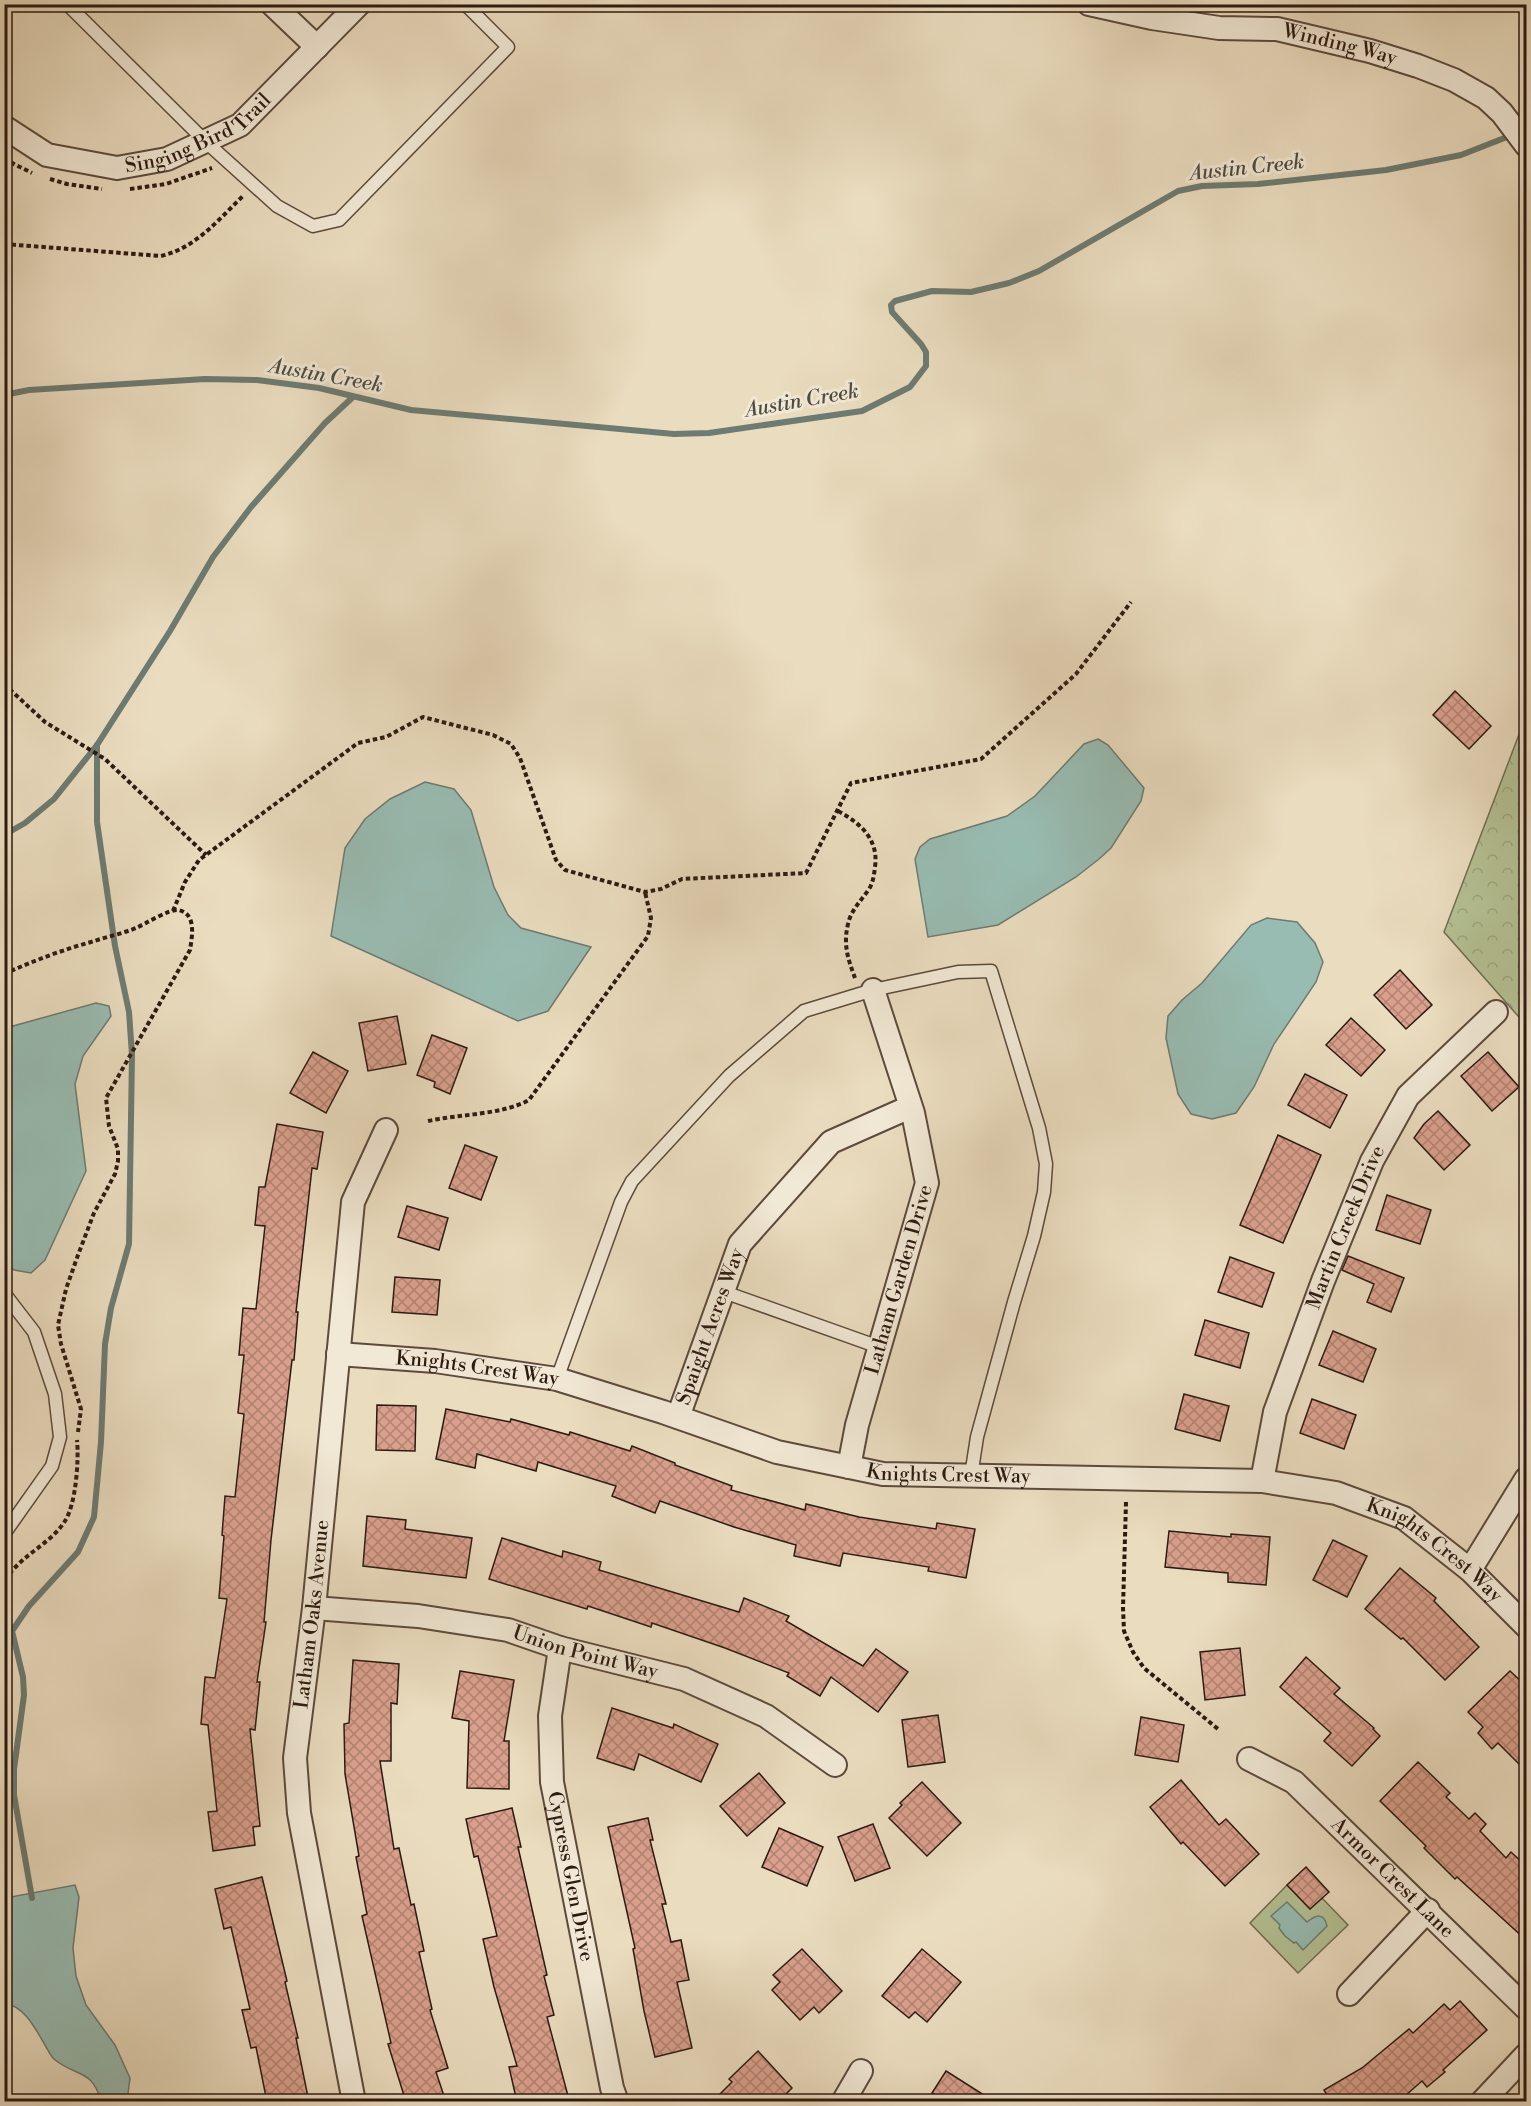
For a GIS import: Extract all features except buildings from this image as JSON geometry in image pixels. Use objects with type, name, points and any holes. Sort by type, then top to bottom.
[{"type":"street","points":[[272,4],[317,47]]},
{"type":"street","name":"Singing Bird Trail","points":[[4,127],[47,155],[117,168],[166,159],[240,125],[359,4]]},
{"type":"street","name":"Winding Way","points":[[1089,4],[1152,18],[1219,28],[1282,30],[1370,51],[1418,66],[1454,80],[1486,98],[1502,113],[1527,145]]},
{"type":"street","name":"Latham Garden Drive","points":[[849,1467],[857,1425],[927,1183],[910,1107],[864,984]]},
{"type":"street","name":"Martin Creek Drive","points":[[1262,1481],[1275,1412],[1323,1281],[1372,1161],[1408,1096],[1496,1012]]},
{"type":"street","name":"Spaight Acres Way","points":[[678,1417],[740,1244],[831,1142],[910,1107]]},
{"type":"street","name":"Latham Oaks Avenue","points":[[354,2102],[299,1814],[295,1758],[314,1608],[353,1202],[387,1130]]},
{"type":"street","name":"Knights Crest Way","points":[[338,1354],[435,1361],[557,1379],[678,1417],[777,1452],[883,1474],[1262,1481],[1336,1493],[1404,1518],[1470,1570],[1527,1626]]},
{"type":"street","points":[[1470,1570],[1527,1479]]},
{"type":"street","name":"Union Point Way","points":[[314,1608],[417,1616],[508,1630],[560,1648],[684,1678],[766,1716],[835,1765]]},
{"type":"street","name":"Cypress Glen Drive","points":[[560,1648],[550,1716],[552,1782],[612,2088],[617,2102]]},
{"type":"street","name":"Armor Crest Lane","points":[[1249,1759],[1294,1782],[1527,2008]]},
{"type":"street","points":[[1350,1994],[1428,1910]]},
{"type":"street","points":[[1482,2102],[1527,2055]]},
{"type":"street","points":[[843,2102],[861,2071]]},
{"type":"lane","points":[[67,4],[206,142],[277,206],[313,226],[339,220],[508,47],[465,4]]},
{"type":"lane","points":[[557,1379],[621,1202],[632,1181],[729,1076],[804,1011],[864,984],[958,972],[991,971],[1039,1128],[1046,1164],[1044,1192],[1034,1236],[977,1437],[971,1476]]},
{"type":"lane","points":[[724,1292],[879,1347]]},
{"type":"lane","points":[[4,1293],[34,1332],[55,1394],[60,1437],[52,1466],[4,1534]]},
{"type":"path","points":[[4,244],[146,256],[169,255],[192,244],[246,193],[239,186]]},
{"type":"path","points":[[173,911],[185,882],[199,860],[358,743],[386,737],[423,717],[493,735],[511,744],[520,758],[556,860],[565,870],[645,892],[661,889],[682,879],[806,873],[851,783],[981,759],[1076,674],[1131,602]]},
{"type":"path","points":[[4,684],[51,727],[105,759],[206,855]]},
{"type":"path","points":[[838,810],[868,834],[875,848],[874,877],[869,889],[857,903],[848,923],[845,948],[864,984]]},
{"type":"path","points":[[428,1121],[519,1106],[529,1100],[648,936],[651,918],[645,892]]},
{"type":"path","points":[[4,974],[35,960],[125,933],[173,911],[178,910],[187,915],[191,923],[193,934],[190,950],[106,1098],[109,1126],[118,1149],[118,1161],[115,1174],[93,1213],[66,1289],[58,1325],[61,1344],[81,1409],[77,1440],[79,1456],[75,1485],[66,1520],[52,1536],[22,1560],[4,1579]]},
{"type":"path","points":[[1126,1502],[1123,1608],[1124,1631],[1132,1652],[1144,1668],[1218,1729]]},
{"type":"green space","points":[[1526,716],[1526,1025],[1444,932]]},
{"type":"green space","points":[[1287,1885],[1310,1909],[1322,1898],[1348,1925],[1298,1973],[1250,1923]]},
{"type":"water","points":[[1098,739],[1108,745],[1144,788],[1141,801],[1111,848],[1076,877],[998,925],[928,937],[915,859],[920,847],[930,839],[1007,816],[1035,796],[1084,744]]},
{"type":"water","points":[[425,782],[454,789],[471,810],[494,887],[508,915],[521,928],[591,947],[548,1011],[518,1021],[331,936],[345,848],[365,819],[390,799]]},
{"type":"water","points":[[1267,918],[1297,922],[1315,943],[1323,962],[1316,982],[1274,1044],[1254,1087],[1236,1113],[1212,1119],[1191,1114],[1178,1094],[1166,1038],[1168,1016],[1202,983],[1251,925]]},
{"type":"water","points":[[96,1003],[109,1006],[111,1016],[83,1056],[75,1084],[86,1171],[45,1260],[31,1273],[14,1270],[4,1260],[5,1031],[13,1026]]},
{"type":"water","points":[[75,1885],[79,1897],[73,1948],[76,1976],[86,2005],[115,2045],[130,2078],[127,2101],[101,2101],[93,2083],[54,2059],[29,2019],[12,2005],[5,2003],[5,1898]]},
{"type":"water","points":[[1287,1902],[1307,1922],[1319,1916],[1326,1922],[1327,1926],[1303,1950],[1296,1942],[1294,1943],[1285,1936],[1279,1928],[1280,1925],[1271,1916]]},
{"type":"waterway","name":"Austin Creek","points":[[4,395],[29,390],[205,379],[257,380],[319,388],[411,410],[674,434],[709,433],[862,411],[910,387],[926,366],[926,352],[921,344],[892,312],[891,305],[895,301],[932,291],[971,292],[1009,283],[1039,271],[1178,191],[1202,186],[1258,184],[1386,170],[1461,155],[1512,135]]},
{"type":"waterway","points":[[4,835],[25,823],[54,799],[97,745],[170,631],[213,557],[251,507],[325,423],[353,397]]},
{"type":"waterway","points":[[32,1898],[14,1795],[14,1769],[24,1695],[23,1677],[12,1631],[29,1606],[78,1552],[94,1517],[101,1442],[105,1344],[111,1308],[129,1244],[132,1055],[129,1012],[115,946],[97,822],[97,745]]}]
